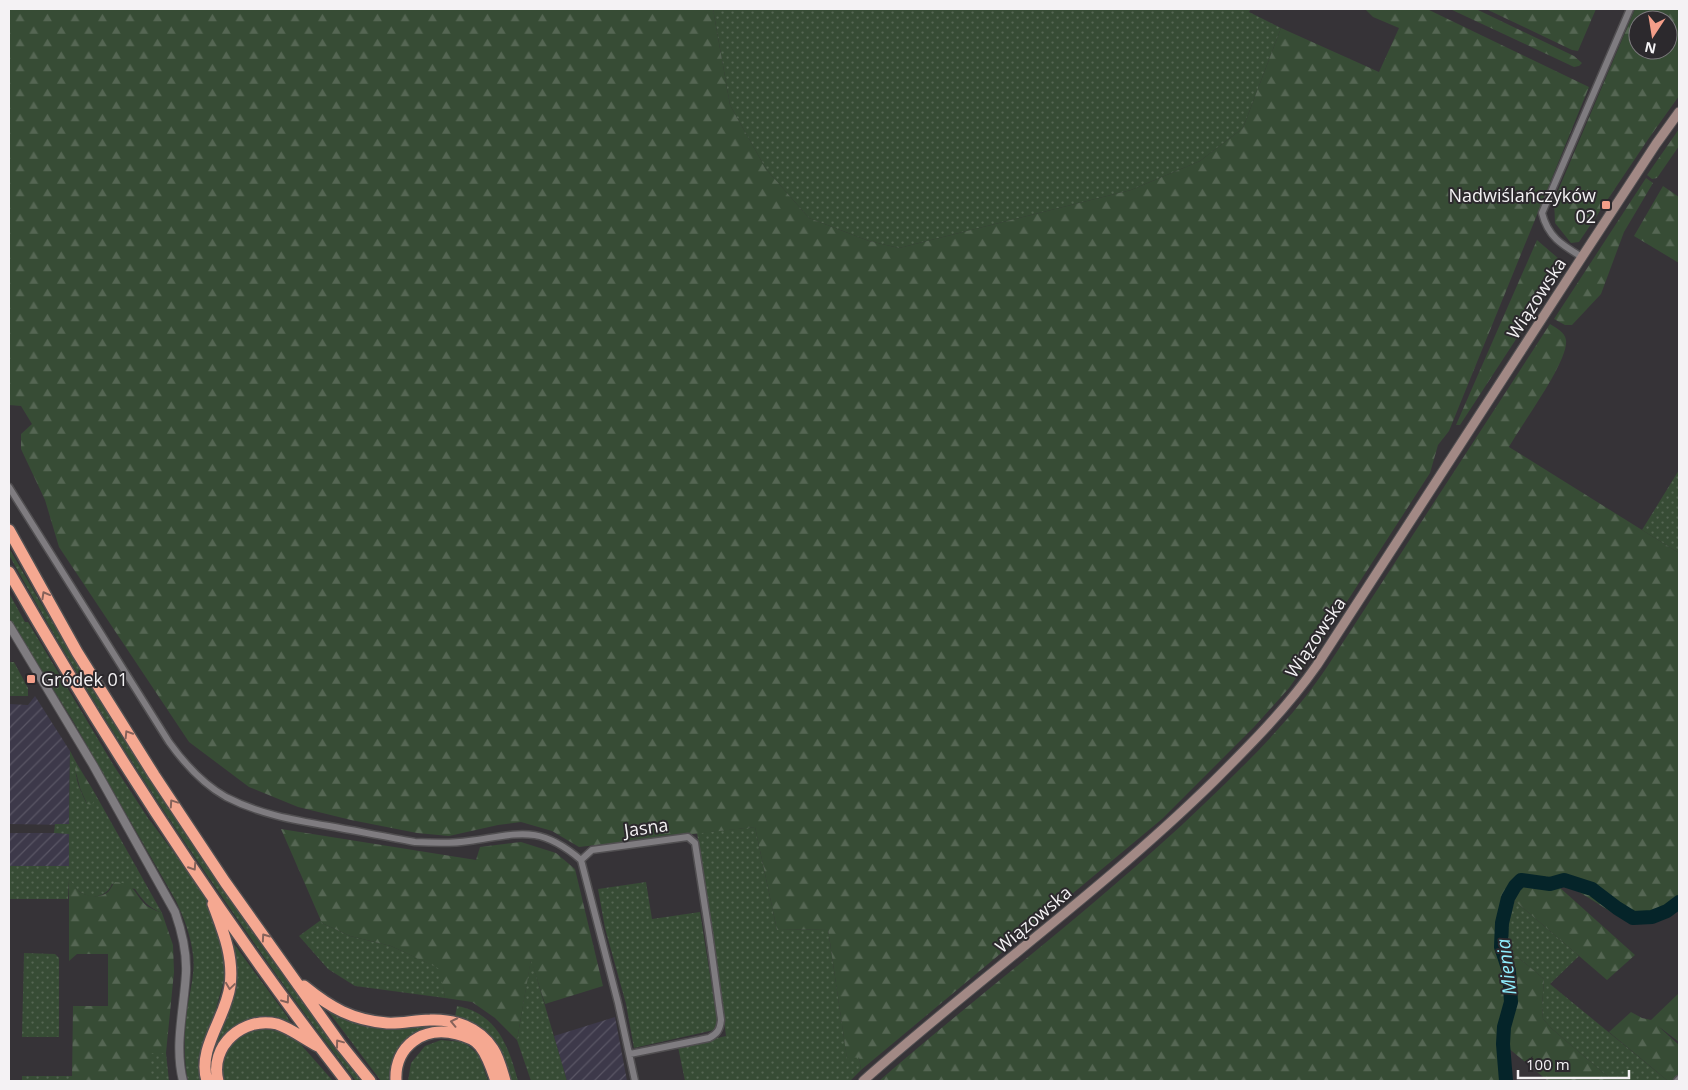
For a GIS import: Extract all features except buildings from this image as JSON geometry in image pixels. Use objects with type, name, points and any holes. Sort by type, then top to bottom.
[{"type":"highway","points":[[9,530],[77,652],[149,767],[225,882],[341,1045],[370,1081]]},
{"type":"highway","points":[[9,572],[98,725],[207,889],[346,1081]]},
{"type":"highway","points":[[207,889],[226,939],[231,977],[226,1002],[210,1040],[206,1056],[205,1069],[207,1081]]},
{"type":"highway","points":[[293,977],[317,996],[338,1010],[353,1017],[389,1023],[430,1020],[452,1021],[464,1025],[477,1032],[494,1050],[505,1081]]},
{"type":"highway","points":[[218,1081],[218,1064],[225,1044],[235,1033],[248,1025],[264,1023],[279,1025],[320,1047]]},
{"type":"highway","points":[[396,1081],[398,1061],[405,1048],[418,1037],[433,1031],[446,1031],[470,1038],[480,1045],[492,1068],[496,1081]]},
{"type":"main road","name":"Wiązowska","points":[[864,1081],[1161,832],[1280,715],[1317,666],[1582,257],[1679,112]]},
{"type":"street","points":[[1582,257],[1561,245],[1545,225],[1542,213],[1630,9]]},
{"type":"street","points":[[9,487],[168,742],[202,779],[225,796],[247,807],[274,816],[415,842],[437,844],[468,842],[497,836],[527,833],[551,839],[581,860],[618,1003],[635,1081]]},
{"type":"street","points":[[10,628],[94,765],[175,912],[183,936],[186,955],[179,1047],[182,1081]]},
{"type":"street","name":"Jasna","points":[[581,860],[592,850],[688,837],[695,843],[721,1020],[720,1028],[716,1034],[709,1038],[630,1054]]},
{"type":"shaded area","points":[[35,696],[70,751],[69,825],[9,824],[9,704],[28,705]]},
{"type":"shaded area","points":[[9,833],[69,833],[69,866],[9,866]]},
{"type":"shaded area","points":[[615,1017],[627,1081],[567,1081],[554,1036]]},
{"type":"green space","points":[[9,9],[713,9],[730,105],[766,169],[809,218],[869,241],[899,248],[1131,190],[1200,161],[1243,128],[1281,28],[1379,72],[1399,28],[1373,17],[1365,9],[1427,9],[1589,87],[1449,431],[1438,445],[1430,473],[1289,688],[1254,727],[1162,819],[861,1070],[859,1057],[847,1059],[828,929],[777,930],[755,827],[579,847],[552,831],[521,822],[449,836],[417,833],[298,807],[249,787],[189,742],[59,547],[45,500],[21,449],[21,434],[32,424],[21,406],[9,405]]},
{"type":"green space","points":[[713,9],[1251,9],[1249,12],[1281,28],[1243,128],[1200,161],[1131,190],[899,248],[869,241],[809,218],[766,169],[730,105]]},
{"type":"green space","points":[[1450,9],[1476,9],[1574,56],[1582,63],[1574,67]]},
{"type":"green space","points":[[1486,9],[1596,9],[1578,51],[1572,50]]},
{"type":"green space","points":[[1635,9],[1679,9],[1679,96],[1579,242],[1571,243],[1555,223],[1554,200],[1628,26],[1628,60],[1678,60],[1678,10]]},
{"type":"green space","points":[[1679,129],[1679,146],[1657,178],[1652,179],[1647,175]]},
{"type":"green space","points":[[1646,178],[1653,183],[1624,232],[1601,294],[1572,325],[1565,325],[1554,319]]},
{"type":"green space","points":[[1663,186],[1679,197],[1679,263],[1634,236]]},
{"type":"green space","points":[[1537,240],[1559,259],[1562,269],[1460,425],[1456,425]]},
{"type":"green space","points":[[1550,324],[1564,335],[1566,340],[1565,350],[1543,393],[1509,447],[1679,553],[1679,904],[1664,917],[1639,923],[1616,915],[1568,885],[1558,886],[1635,955],[1607,980],[1515,901],[1508,925],[1508,949],[1544,979],[1543,1019],[1613,1081],[1548,1081],[1507,1047],[1509,1081],[879,1081],[1084,911],[1165,841],[1237,772],[1285,722],[1327,667]]},
{"type":"green space","points":[[1679,470],[1679,553],[1642,530]]},
{"type":"green space","points":[[9,548],[91,686],[176,820],[266,952],[361,1081],[356,1081],[310,1020],[250,938],[176,829],[62,648],[9,555]]},
{"type":"green space","points":[[9,593],[114,766],[148,818],[202,890],[215,916],[226,973],[213,1019],[198,1060],[201,1081],[188,1081],[186,1066],[185,1028],[194,963],[191,941],[184,921],[176,901],[73,721],[9,618]]},
{"type":"green space","points":[[9,662],[14,662],[28,688],[28,696],[9,696]]},
{"type":"green space","points":[[70,751],[77,764],[77,779],[87,804],[90,793],[93,790],[162,913],[147,904],[135,889],[112,884],[107,892],[99,896],[89,896],[78,891],[69,880],[68,899],[9,899],[9,866],[69,866],[69,834],[54,833],[55,824],[69,824]]},
{"type":"green space","points":[[77,764],[93,790],[90,793],[94,800],[92,805],[87,804],[80,788],[75,769]]},
{"type":"green space","points":[[755,827],[777,930],[828,929],[847,1058],[859,1056],[861,1070],[850,1081],[685,1081],[678,1047],[726,1036],[697,833]]},
{"type":"green space","points":[[281,829],[476,860],[480,847],[521,842],[556,853],[575,869],[603,986],[545,1004],[531,960],[517,1040],[495,1018],[472,1002],[445,998],[440,969],[391,946],[350,936],[322,923]]},
{"type":"green space","points":[[69,880],[80,892],[94,896],[105,894],[115,882],[122,883],[131,887],[147,906],[162,913],[173,945],[174,972],[166,1053],[151,1053],[151,1081],[72,1081],[73,1006],[108,1006],[108,954],[77,954],[69,961]]},
{"type":"green space","points":[[646,882],[652,919],[700,912],[718,1025],[714,1030],[634,1048],[626,1004],[605,928],[598,889]]},
{"type":"green space","points":[[1515,901],[1579,956],[1550,984],[1668,1081],[1613,1081],[1543,1019],[1544,979],[1508,949],[1508,925]]},
{"type":"green space","points":[[321,920],[322,923],[350,936],[391,946],[441,969],[445,998],[355,986],[328,969],[299,936]]},
{"type":"green space","points":[[231,940],[291,1024],[265,1017],[252,1019],[235,1026],[229,1032],[215,1081],[210,1071],[210,1057],[226,1013]]},
{"type":"green space","points":[[24,953],[55,954],[59,958],[59,1037],[22,1037]]},
{"type":"green space","points":[[531,958],[567,1081],[531,1081],[517,1040]]},
{"type":"green space","points":[[1678,994],[1679,1042],[1658,1026],[1679,1045],[1679,1074],[1672,1081],[1668,1081],[1609,1032],[1631,1012],[1651,1020]]},
{"type":"green space","points":[[457,1006],[471,1010],[492,1024],[505,1044],[518,1081],[510,1081],[476,1026],[469,1021],[455,1017]]},
{"type":"green space","points":[[325,1007],[359,1023],[381,1028],[449,1026],[425,1029],[416,1033],[392,1081],[381,1081]]},
{"type":"green space","points":[[261,1028],[287,1033],[296,1039],[333,1081],[224,1081],[223,1061],[229,1046],[243,1035]]},
{"type":"green space","points":[[441,1040],[464,1042],[479,1055],[488,1081],[408,1081],[411,1063],[425,1046]]},
{"type":"green space","points":[[151,1053],[166,1053],[169,1081],[151,1081]]},
{"type":"green space","points":[[22,1076],[72,1076],[72,1081],[22,1081]]},
{"type":"waterway","name":"Mienia","points":[[1506,1081],[1503,1044],[1504,1027],[1511,1002],[1509,971],[1501,947],[1502,923],[1508,898],[1515,886],[1521,880],[1550,884],[1564,880],[1592,889],[1633,918],[1652,917],[1667,911],[1679,902]]},
{"type":"place","name":"Nadwiślańczyków 02","points":[[1606,205]]},
{"type":"place","name":"Gródek 01","points":[[31,679]]}]
